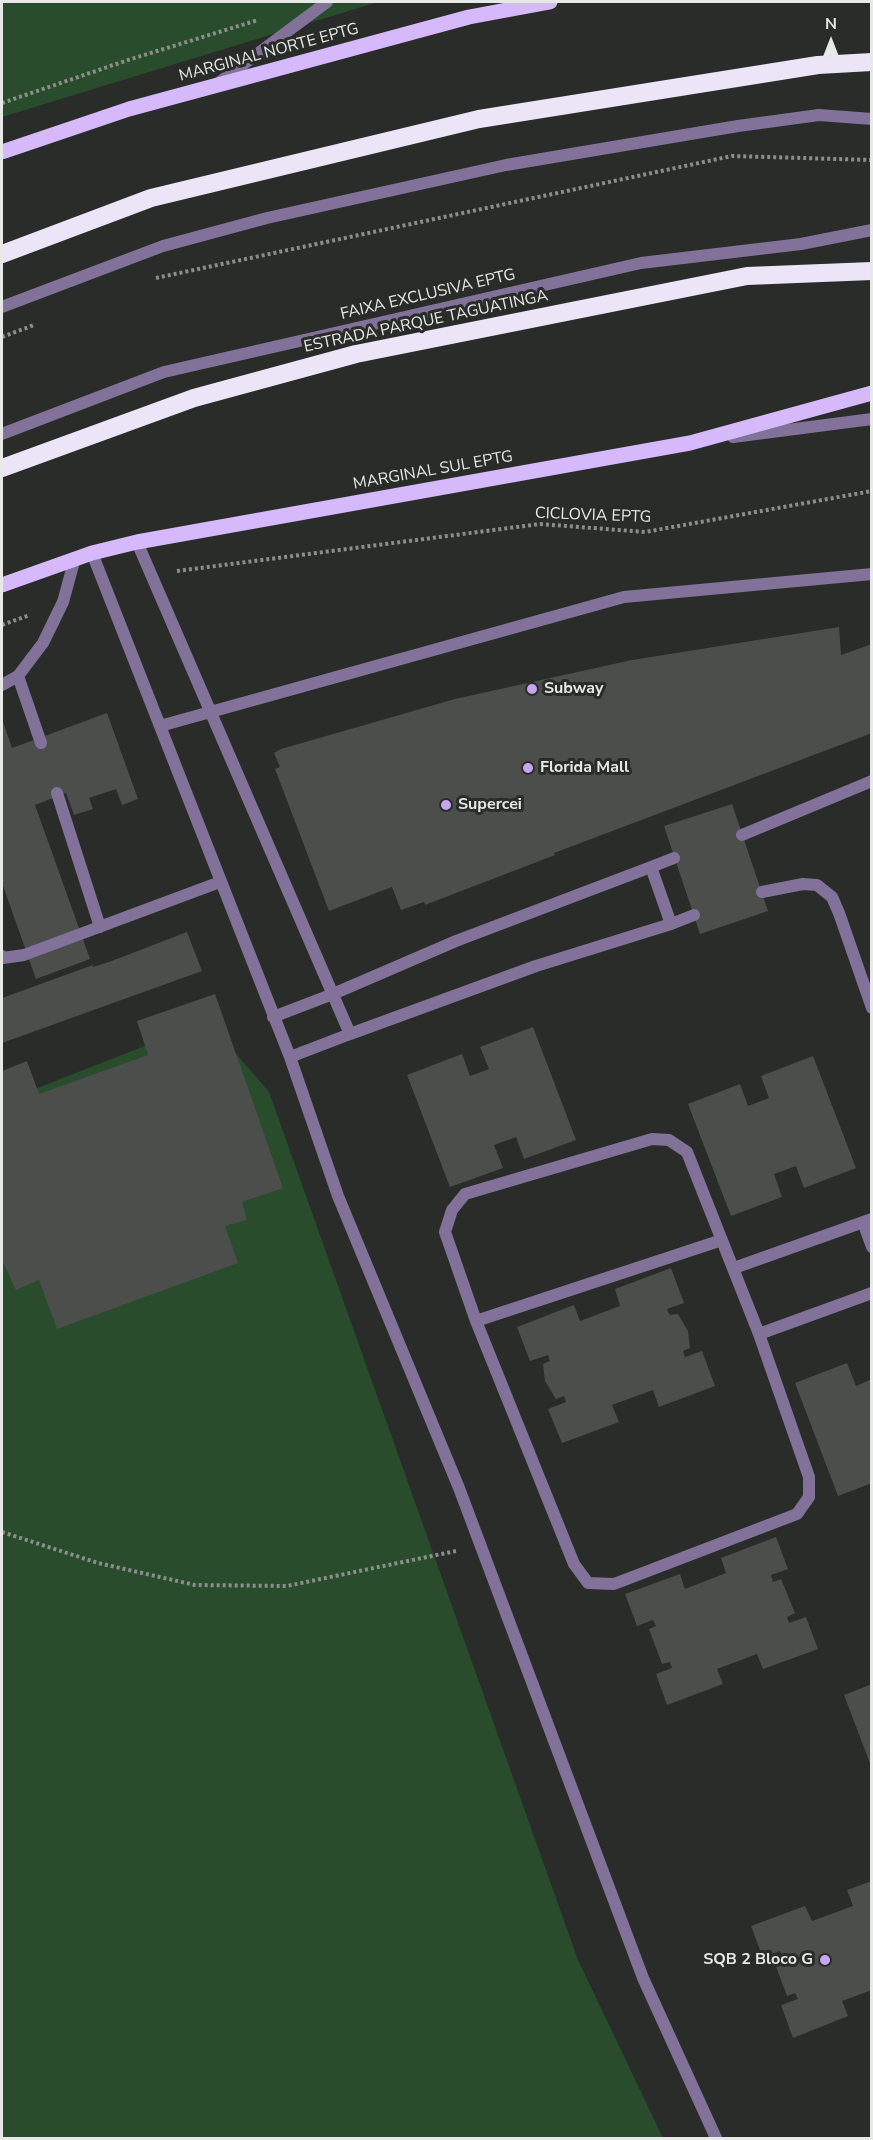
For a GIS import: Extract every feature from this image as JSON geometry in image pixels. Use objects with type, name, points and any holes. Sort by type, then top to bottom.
[{"type":"highway","points":[[2,254],[151,198],[479,119],[818,65],[872,62]]},
{"type":"highway","name":"ESTRADA PARQUE TAGUATINGA","points":[[2,468],[194,398],[356,354],[747,276],[872,271]]},
{"type":"main road","name":"MARGINAL NORTE EPTG","points":[[2,152],[129,110],[213,86],[469,17],[550,2]]},
{"type":"main road","name":"MARGINAL SUL EPTG","points":[[2,585],[75,558],[137,542],[690,443],[872,393]]},
{"type":"lane","points":[[213,86],[327,2]]},
{"type":"lane","points":[[2,307],[163,246],[267,218],[494,168],[726,128],[819,115],[872,119]]},
{"type":"lane","name":"FAIXA EXCLUSIVA EPTG","points":[[2,434],[164,372],[641,263],[801,244],[872,230]]},
{"type":"lane","points":[[690,443],[872,418]]},
{"type":"lane","points":[[137,542],[350,1034]]},
{"type":"lane","points":[[92,553],[290,1057],[338,1196],[459,1488],[643,1978],[716,2139]]},
{"type":"lane","points":[[2,685],[18,676],[43,644],[63,602],[75,558]]},
{"type":"lane","points":[[160,726],[624,597],[872,574]]},
{"type":"lane","points":[[18,676],[41,743]]},
{"type":"lane","points":[[742,835],[872,781]]},
{"type":"lane","points":[[57,793],[100,927]]},
{"type":"lane","points":[[273,1017],[456,941],[674,858]]},
{"type":"lane","points":[[651,867],[671,924]]},
{"type":"lane","points":[[2,956],[3,958],[24,955],[220,882]]},
{"type":"lane","points":[[762,892],[802,884],[817,885],[832,897],[872,1008]]},
{"type":"lane","points":[[290,1057],[536,966],[694,915]]},
{"type":"lane","points":[[652,1139],[669,1140],[687,1152],[734,1268],[809,1478],[809,1497],[797,1514],[614,1584],[588,1583],[574,1564],[476,1321],[445,1232],[452,1210],[465,1194],[652,1139]]},
{"type":"lane","points":[[734,1268],[867,1221],[872,1247]]},
{"type":"lane","points":[[476,1321],[722,1240]]},
{"type":"lane","points":[[759,1334],[872,1293]]},
{"type":"path","points":[[2,103],[128,60],[264,19]]},
{"type":"path","points":[[151,279],[732,156],[872,160]]},
{"type":"path","points":[[2,337],[44,321]]},
{"type":"path","name":"CICLOVIA EPTG","points":[[205,567],[540,524],[645,532],[872,491]]},
{"type":"path","points":[[2,625],[25,617]]},
{"type":"path","points":[[2,1532],[98,1563],[195,1585],[287,1586],[480,1546]]},
{"type":"green space","points":[[2,2],[378,2],[2,117]]},
{"type":"green space","points":[[208,1021],[269,1092],[578,1960],[663,2138],[2,2138],[2,1102]]},
{"type":"building","name":"Florida Mall","points":[[839,627],[841,655],[872,644],[872,733],[554,853],[555,855],[425,905],[424,902],[401,910],[392,887],[329,911],[275,769],[280,767],[274,753],[281,749],[455,699],[632,660]]},
{"type":"building","points":[[107,713],[138,799],[122,805],[116,789],[89,798],[93,809],[74,815],[66,793],[35,805],[90,959],[36,979],[2,883],[2,719],[12,748]]},
{"type":"building","points":[[732,804],[768,911],[700,934],[664,826]]},
{"type":"building","points":[[187,932],[202,971],[2,1043],[2,998],[93,965],[93,967],[109,962]]},
{"type":"building","points":[[215,994],[283,1188],[242,1202],[247,1220],[225,1226],[238,1263],[57,1329],[39,1280],[16,1290],[2,1264],[2,1071],[27,1061],[39,1094],[148,1055],[137,1021]]},
{"type":"building","points":[[533,1027],[576,1140],[524,1159],[516,1137],[494,1145],[503,1168],[450,1187],[407,1075],[462,1054],[470,1076],[489,1069],[480,1047]]},
{"type":"building","points":[[813,1056],[856,1168],[804,1188],[796,1166],[774,1174],[782,1197],[731,1216],[688,1104],[740,1084],[748,1106],[769,1098],[761,1076]]},
{"type":"building","points":[[671,1268],[684,1303],[667,1309],[670,1315],[678,1314],[688,1331],[690,1348],[683,1351],[685,1357],[702,1351],[715,1386],[659,1407],[653,1390],[612,1405],[619,1422],[562,1443],[548,1409],[566,1402],[564,1396],[556,1399],[545,1381],[543,1364],[550,1361],[548,1355],[530,1361],[517,1327],[574,1305],[580,1321],[620,1306],[615,1289]]},
{"type":"building","points":[[847,1363],[856,1386],[872,1379],[872,1483],[838,1496],[795,1383]]},
{"type":"building","points":[[776,1537],[788,1569],[771,1575],[773,1582],[781,1579],[795,1613],[787,1617],[789,1623],[806,1617],[818,1649],[763,1669],[757,1654],[717,1669],[723,1684],[667,1705],[656,1674],[672,1668],[670,1662],[662,1664],[649,1629],[656,1626],[653,1620],[637,1626],[625,1594],[680,1574],[685,1589],[726,1573],[721,1558]]},
{"type":"building","points":[[872,1684],[872,1766],[871,1766],[844,1695]]},
{"type":"building","name":"SQB 2 Bloco G","points":[[872,1881],[872,1990],[842,2001],[848,2016],[793,2038],[781,2005],[798,1999],[795,1993],[787,1996],[774,1961],[783,1958],[780,1951],[763,1958],[751,1926],[805,1906],[812,1921],[853,1906],[847,1890]]},
{"type":"place","name":"Subway","points":[[532,689]]},
{"type":"place","name":"Florida Mall","points":[[528,768]]},
{"type":"place","name":"Supercei","points":[[446,805]]},
{"type":"place","name":"SQB 2 Bloco G","points":[[825,1960]]}]
